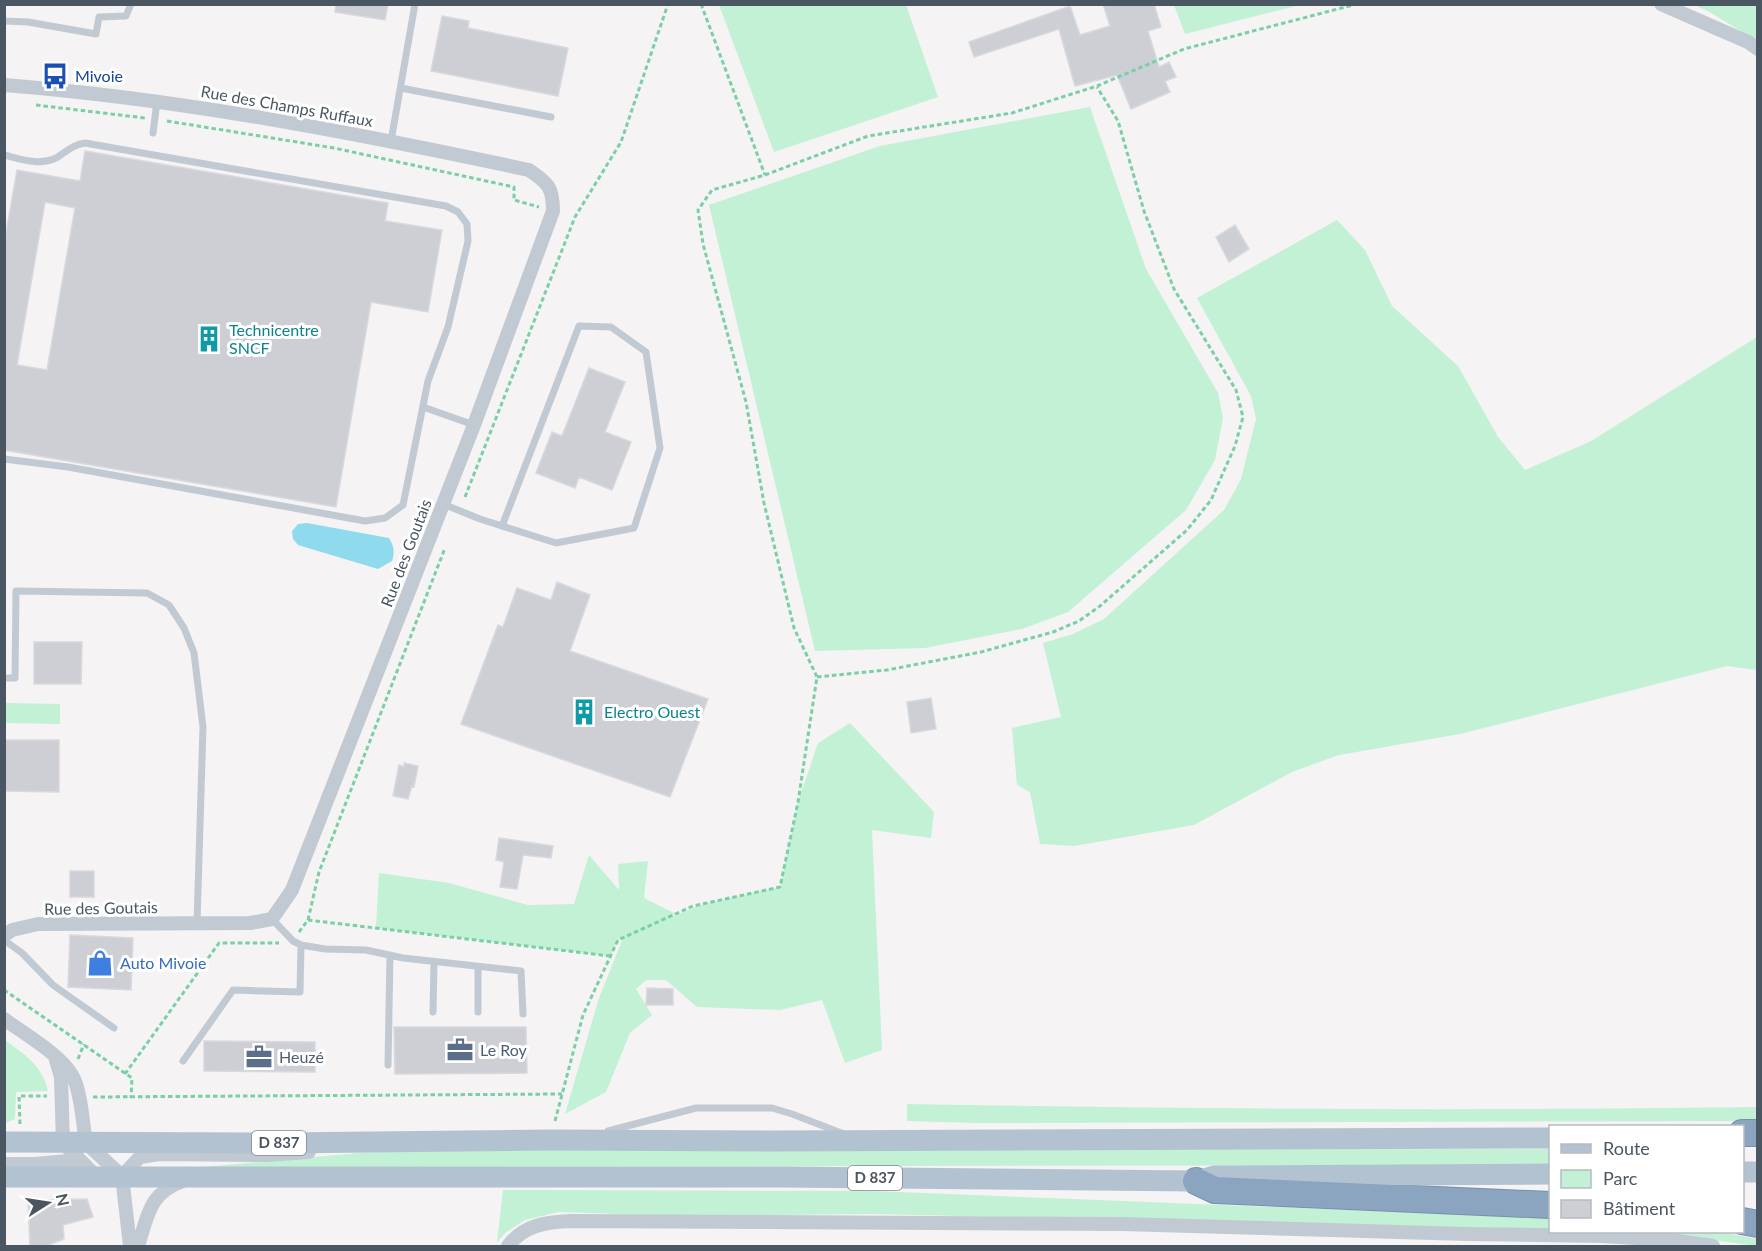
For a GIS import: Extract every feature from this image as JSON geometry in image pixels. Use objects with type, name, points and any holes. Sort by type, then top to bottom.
[{"type":"highway","points":[[1196,1181],[1215,1190],[1549,1205]]},
{"type":"main road","name":"D 837","points":[[12,1135],[63,1143],[83,1151],[398,1141],[1549,1138]]},
{"type":"main road","name":"D 837","points":[[4,1177],[794,1177],[1196,1181],[1214,1176],[1549,1174]]},
{"type":"street","points":[[1661,4],[1748,42],[1758,49]]},
{"type":"street","name":"Rue des Champs Ruffaux","points":[[4,85],[92,92],[157,101],[391,141],[529,170],[543,180],[553,194]]},
{"type":"street","name":"Rue des Goutais","points":[[4,938],[12,930],[38,924],[250,923],[272,919],[292,890],[474,425],[554,211],[553,194]]},
{"type":"street","points":[[4,1019],[54,1055],[73,1075],[79,1097],[83,1151],[96,1176]]},
{"type":"street","points":[[54,1055],[61,1077],[63,1143]]},
{"type":"street","points":[[130,1246],[122,1176],[140,1157],[159,1154],[266,1155],[398,1141]]},
{"type":"street","points":[[4,1164],[36,1164],[83,1151],[122,1176]]},
{"type":"street","points":[[138,1246],[148,1214],[154,1201],[164,1189],[198,1176]]},
{"type":"street","points":[[508,1246],[519,1234],[533,1226],[571,1221],[1121,1224],[1602,1236],[1671,1240],[1713,1246]]},
{"type":"lane","points":[[4,21],[28,22],[96,34],[99,17],[126,16],[131,4]]},
{"type":"lane","points":[[391,141],[415,4]]},
{"type":"lane","points":[[400,88],[551,117]]},
{"type":"lane","points":[[153,133],[157,101]]},
{"type":"lane","points":[[4,155],[34,162],[46,161],[56,158],[77,144],[85,144],[446,206],[458,212],[467,224],[468,242],[448,327],[428,381],[403,505],[385,518],[365,521],[68,467],[4,459]]},
{"type":"lane","points":[[443,504],[502,526],[555,543],[634,528],[660,448],[646,352],[611,327],[579,327],[502,526]]},
{"type":"lane","points":[[423,407],[474,425]]},
{"type":"lane","points":[[4,678],[15,678],[16,591],[147,593],[169,605],[184,628],[194,653],[203,727],[197,923]]},
{"type":"lane","points":[[272,919],[293,941],[301,945],[325,949],[366,950],[434,962],[521,971],[523,1014]]},
{"type":"lane","points":[[4,938],[53,985],[114,1028]]},
{"type":"lane","points":[[183,1061],[233,990],[300,992],[301,945]]},
{"type":"lane","points":[[388,1065],[390,955]]},
{"type":"lane","points":[[433,1012],[434,962]]},
{"type":"lane","points":[[478,966],[478,1012]]},
{"type":"lane","points":[[559,1140],[632,1126],[696,1108],[771,1108],[822,1124],[861,1141]]},
{"type":"path","points":[[465,497],[575,217],[621,142],[668,4]]},
{"type":"path","points":[[701,4],[765,175]]},
{"type":"path","points":[[559,1140],[562,1094],[583,1015],[618,940],[693,906],[780,887],[798,802],[817,677],[794,628],[764,503],[746,402],[703,244],[698,210],[712,190],[765,175],[868,136],[1012,113],[1097,86],[1184,49],[1357,4]]},
{"type":"path","points":[[817,677],[887,670],[981,652],[1053,632],[1079,621],[1100,606],[1187,530],[1211,500],[1235,446],[1243,417],[1236,390],[1174,289],[1144,211],[1119,121],[1097,86]]},
{"type":"path","points":[[29,104],[154,119],[334,148],[514,187],[514,200],[554,211]]},
{"type":"path","points":[[308,920],[610,956]]},
{"type":"path","points":[[4,990],[132,1078],[131,1098]]},
{"type":"path","points":[[79,1097],[562,1094]]},
{"type":"path","points":[[12,1135],[19,1096],[47,1096]]},
{"type":"green space","points":[[1174,4],[1300,5],[1185,34]]},
{"type":"green space","points":[[719,5],[906,5],[938,97],[774,152]]},
{"type":"green space","points":[[1694,5],[1757,5],[1757,41],[1708,11]]},
{"type":"green space","points":[[1090,107],[1146,269],[1218,393],[1223,418],[1215,460],[1186,510],[1068,612],[1022,629],[925,648],[815,651],[709,205],[880,146]]},
{"type":"green space","points":[[1337,220],[1365,250],[1392,306],[1458,366],[1498,437],[1525,470],[1591,441],[1757,337],[1757,670],[1727,666],[1460,734],[1339,755],[1292,772],[1194,825],[1074,846],[1040,844],[1030,792],[1017,785],[1012,728],[1061,717],[1043,643],[1073,634],[1104,619],[1224,510],[1241,479],[1256,419],[1251,396],[1197,298]]},
{"type":"green space","points":[[5,703],[60,704],[60,724],[5,723]]},
{"type":"green space","points":[[850,723],[934,812],[931,838],[872,830],[882,1050],[845,1063],[822,1000],[780,1010],[697,1007],[666,980],[646,980],[636,989],[652,1015],[630,1033],[606,1092],[565,1114],[599,998],[623,938],[618,940],[610,956],[376,928],[379,873],[449,883],[528,905],[574,904],[589,855],[619,890],[618,864],[648,861],[644,898],[676,914],[670,918],[700,905],[780,887],[798,802],[818,743]]},
{"type":"green space","points":[[5,1040],[37,1067],[48,1091],[16,1092],[15,1119],[6,1123]]},
{"type":"green space","points":[[907,1104],[1332,1109],[1757,1107],[1758,1121],[974,1123],[907,1121]]},
{"type":"green space","points":[[1549,1149],[1549,1165],[203,1167],[358,1153],[430,1150]]},
{"type":"green space","points":[[503,1190],[872,1191],[1549,1218],[1549,1229],[871,1214],[681,1216],[558,1212],[525,1220],[505,1233],[497,1242]]},
{"type":"green space","points":[[1635,1233],[1727,1233],[1757,1239],[1757,1246]]},
{"type":"water","points":[[307,523],[389,538],[394,549],[392,561],[378,569],[298,545],[293,539],[292,531],[298,524]]},
{"type":"building","points":[[336,4],[388,4],[385,20],[335,12]]},
{"type":"building","points":[[1103,4],[1154,4],[1161,27],[1148,31],[1159,67],[1169,62],[1176,77],[1165,81],[1170,92],[1131,109],[1117,75],[1075,86],[1059,29],[974,57],[969,42],[1070,6],[1080,35],[1110,26]]},
{"type":"building","points":[[442,16],[469,21],[468,28],[568,48],[558,96],[431,71]]},
{"type":"building","name":"Technicentre SNCF","points":[[85,151],[388,203],[385,221],[442,230],[428,312],[371,302],[336,507],[4,450],[4,244],[17,170],[80,181]],"holes":[[[45,202],[75,208],[47,370],[17,365]]]},
{"type":"building","points":[[1235,225],[1249,249],[1229,262],[1216,237]]},
{"type":"building","points":[[589,368],[625,382],[605,432],[631,442],[612,490],[579,477],[575,488],[536,473],[552,432],[562,436]]},
{"type":"building","name":"Electro Ouest","points":[[557,582],[590,595],[570,651],[708,699],[670,797],[461,724],[498,625],[503,627],[517,588],[551,600]]},
{"type":"building","points":[[34,642],[82,642],[81,684],[34,684]]},
{"type":"building","points":[[931,698],[936,729],[911,733],[907,702]]},
{"type":"building","points":[[4,740],[59,740],[59,792],[4,791]]},
{"type":"building","points":[[404,763],[418,766],[414,787],[412,786],[408,799],[393,796],[399,765],[404,767]]},
{"type":"building","points":[[499,838],[553,846],[551,858],[523,855],[517,889],[500,887],[504,862],[496,860]]},
{"type":"building","points":[[70,871],[94,871],[94,897],[70,897]]},
{"type":"building","name":"Auto Mivoie","points":[[70,935],[133,938],[131,990],[68,987]]},
{"type":"building","points":[[647,988],[673,989],[673,1005],[646,1005]]},
{"type":"building","name":"Le Roy","points":[[394,1027],[526,1027],[527,1073],[395,1074]]},
{"type":"building","name":"Heuzé","points":[[204,1041],[315,1042],[315,1072],[204,1071]]},
{"type":"building","points":[[87,1199],[93,1217],[63,1225],[64,1239],[46,1246],[30,1246],[28,1200]]},
{"type":"place","name":"Mivoie","points":[[55,76]]},
{"type":"place","name":"Technicentre SNCF","points":[[209,339]]},
{"type":"place","name":"Electro Ouest","points":[[584,712]]},
{"type":"place","name":"Auto Mivoie","points":[[100,963]]},
{"type":"place","name":"Le Roy","points":[[460,1050]]},
{"type":"place","name":"Heuzé","points":[[259,1057]]}]
